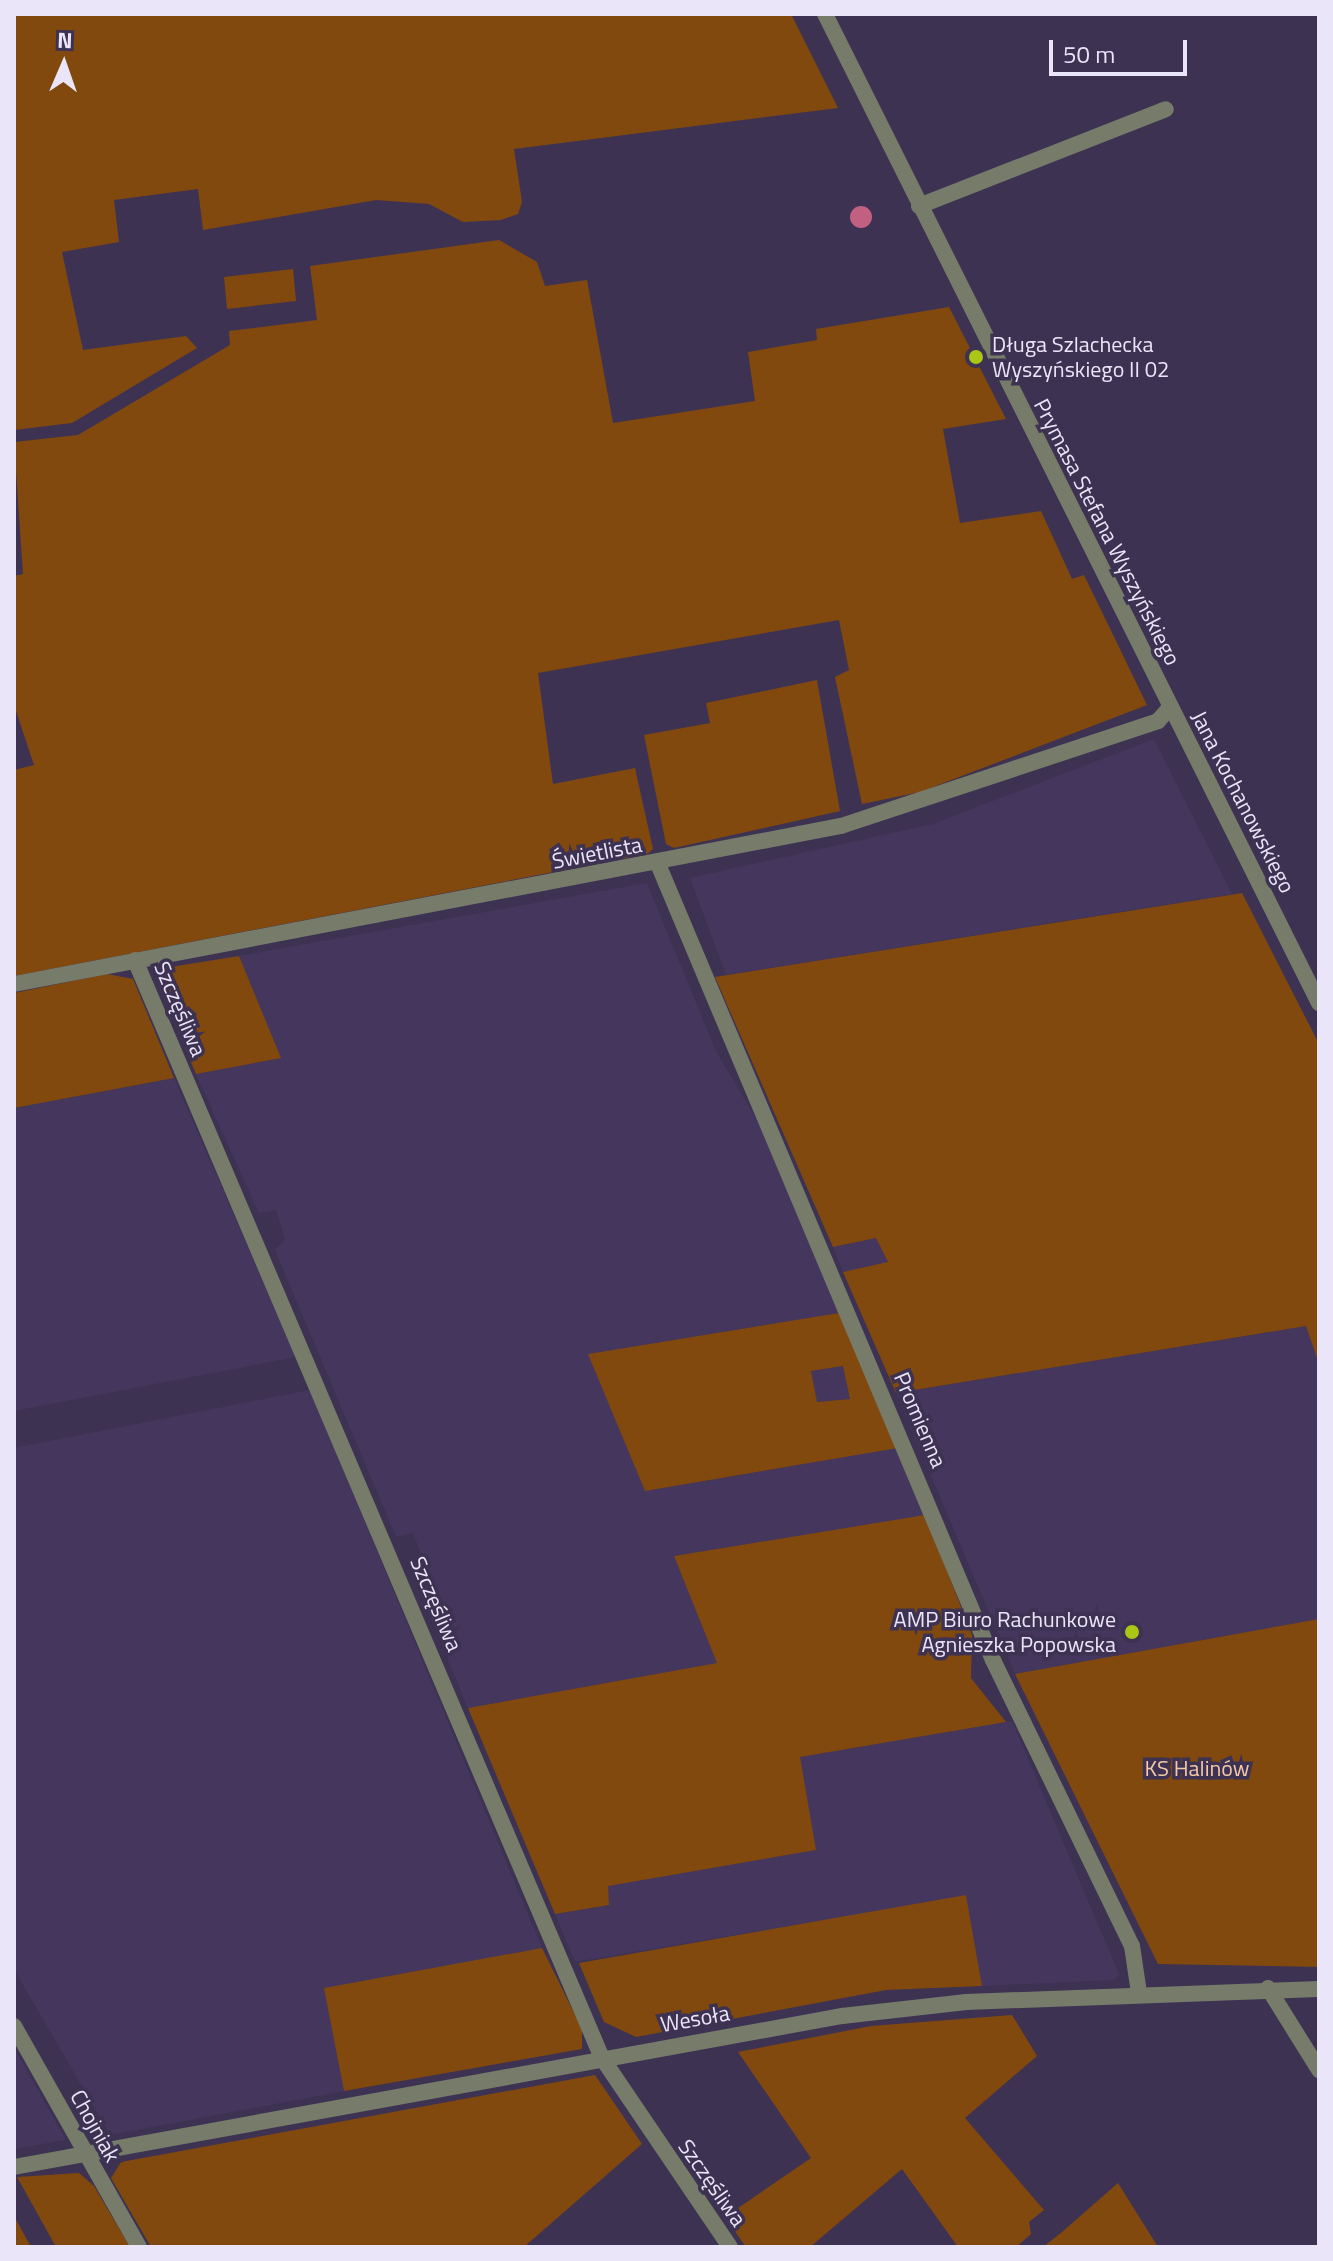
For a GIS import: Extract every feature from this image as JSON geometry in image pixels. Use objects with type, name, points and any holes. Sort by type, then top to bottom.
[{"type":"street","name":"Prymasa Stefana Wyszyńskiego","points":[[825,14],[1170,707]]},
{"type":"street","points":[[919,206],[1166,109]]},
{"type":"street","name":"Świetlista","points":[[14,984],[658,864],[841,826],[940,796],[1158,721],[1170,707]]},
{"type":"street","name":"Jana Kochanowskiego","points":[[1170,707],[1319,1003]]},
{"type":"street","name":"Promienna","points":[[658,864],[993,1660],[1132,1946],[1139,1993]]},
{"type":"street","name":"Szczęśliwa","points":[[135,960],[602,2058],[730,2247]]},
{"type":"street","points":[[1268,1988],[1319,2070]]},
{"type":"street","name":"Wesoła","points":[[14,2167],[86,2157],[602,2058],[842,2016],[1139,1993],[1319,1989]]},
{"type":"street","name":"Chojniak","points":[[14,2026],[139,2247]]},
{"type":"shaded area","points":[[861,206],[869,209],[872,217],[869,225],[861,228],[853,225],[850,217],[853,209]]},
{"type":"shaded area","points":[[1154,739],[1232,894],[726,975],[690,878],[933,824]]},
{"type":"shaded area","points":[[647,883],[715,1049],[759,1124],[839,1313],[589,1354],[645,1491],[898,1448],[925,1515],[674,1556],[718,1663],[468,1708],[424,1602],[438,1598],[413,1533],[396,1537],[275,1250],[285,1239],[276,1210],[259,1213],[196,1074],[280,1058],[239,956]]},
{"type":"shaded area","points":[[174,1078],[296,1357],[14,1411],[14,1108]]},
{"type":"shaded area","points":[[876,1238],[888,1263],[843,1272],[833,1247]]},
{"type":"shaded area","points":[[1307,1326],[1319,1364],[1319,1619],[1015,1674],[896,1393]]},
{"type":"shaded area","points":[[844,1366],[850,1399],[816,1402],[811,1371]]},
{"type":"shaded area","points":[[310,1390],[542,1948],[325,1988],[344,2091],[110,2135],[14,1969],[14,1448]]},
{"type":"shaded area","points":[[1012,1721],[1119,1974],[1114,1980],[982,1986],[966,1896],[575,1962],[555,1914],[609,1905],[607,1886],[815,1850],[799,1757]]},
{"type":"shaded area","points":[[14,2047],[66,2140],[14,2149]]},
{"type":"green space","points":[[14,14],[791,14],[838,108],[514,149],[522,202],[518,214],[501,220],[463,222],[429,204],[376,200],[203,230],[198,189],[114,200],[119,242],[62,252],[83,350],[186,336],[197,348],[72,423],[14,430]]},
{"type":"green space","points":[[499,240],[537,262],[545,286],[587,280],[613,423],[755,401],[748,352],[817,340],[816,329],[949,307],[1006,419],[943,429],[960,523],[1041,511],[1072,579],[1084,575],[1147,705],[920,792],[862,804],[835,677],[849,670],[839,620],[538,673],[553,784],[635,768],[653,849],[647,854],[14,976],[14,770],[34,765],[14,705],[14,576],[23,574],[14,442],[78,435],[230,345],[229,331],[317,320],[310,266]]},
{"type":"green space","points":[[293,269],[296,301],[227,309],[224,277]]},
{"type":"green space","points":[[817,680],[840,811],[674,848],[666,844],[644,735],[710,723],[706,703]]},
{"type":"green space","points":[[1242,893],[1319,1044],[1319,1364],[1306,1326],[896,1393],[843,1272],[888,1262],[876,1238],[833,1247],[715,977]]},
{"type":"green space","points":[[239,956],[281,1058],[196,1074],[152,970]]},
{"type":"green space","points":[[107,974],[133,979],[174,1078],[14,1108],[14,993]]},
{"type":"green space","points":[[839,1313],[898,1448],[645,1491],[588,1354]],"holes":[[[843,1366],[850,1399],[817,1402],[811,1371]]]},
{"type":"green space","points":[[925,1515],[972,1635],[971,1678],[1006,1722],[800,1757],[816,1850],[608,1886],[609,1905],[555,1914],[468,1708],[717,1663],[674,1556]]},
{"type":"green space","name":"KS Halinów","points":[[1319,1619],[1319,1967],[1158,1964],[1015,1674]]},
{"type":"green space","points":[[966,1895],[982,1986],[886,1990],[636,2037],[604,2022],[579,1963]]},
{"type":"green space","points":[[542,1948],[582,2029],[582,2049],[344,2091],[324,1988]]},
{"type":"green space","points":[[1012,2015],[1037,2056],[965,2118],[1044,2210],[1029,2222],[1031,2234],[1016,2247],[958,2247],[902,2169],[810,2247],[746,2247],[725,2217],[811,2158],[738,2052],[871,2026]]},
{"type":"green space","points":[[595,2075],[642,2144],[524,2247],[151,2247],[111,2178],[121,2162]]},
{"type":"green space","points":[[79,2173],[94,2186],[130,2247],[56,2247],[17,2177]]},
{"type":"green space","points":[[1118,2183],[1158,2247],[1043,2247],[1062,2232]]},
{"type":"green space","points":[[14,2216],[31,2247],[14,2247]]},
{"type":"place","name":"Długa Szlachecka Wyszyńskiego II 02","points":[[976,357]]},
{"type":"place","name":"AMP Biuro Rachunkowe Agnieszka Popowska","points":[[1132,1632]]}]
